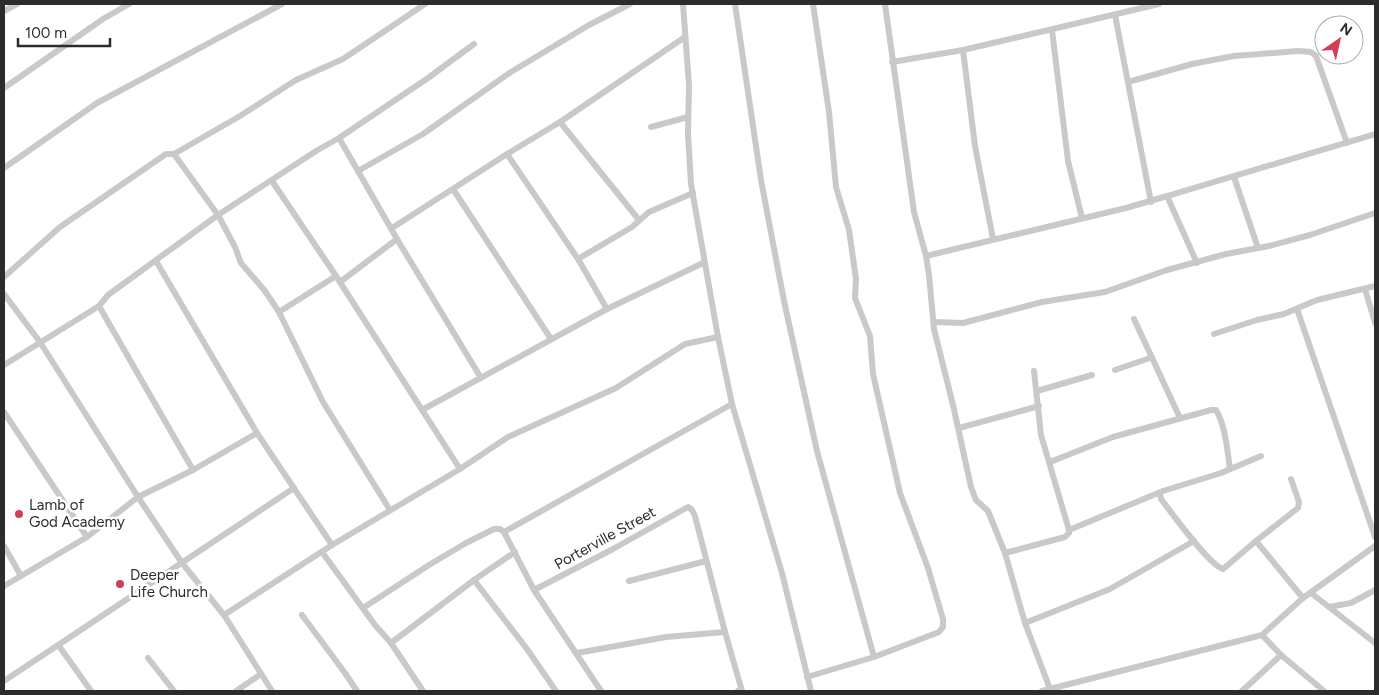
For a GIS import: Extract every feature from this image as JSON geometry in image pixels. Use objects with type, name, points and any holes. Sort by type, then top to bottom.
[{"type":"street","points":[[4,11],[17,4]]},
{"type":"street","points":[[4,88],[103,19],[129,4]]},
{"type":"street","points":[[4,168],[97,104],[282,4]]},
{"type":"street","points":[[4,277],[60,226],[166,154],[174,154],[240,116],[296,80],[343,59],[424,4]]},
{"type":"street","points":[[358,171],[423,134],[511,72],[589,24],[630,4]]},
{"type":"street","points":[[683,4],[688,73],[692,193],[718,337],[732,404],[782,572],[810,691]]},
{"type":"street","points":[[735,4],[761,180],[784,301],[817,451],[874,657]]},
{"type":"street","points":[[807,677],[874,657],[939,632],[943,627],[943,619],[928,568],[900,493],[873,374],[870,336],[855,298],[856,279],[849,230],[836,187],[829,112],[813,4]]},
{"type":"street","points":[[885,4],[914,212],[926,256],[934,322],[971,487],[976,500],[988,511],[1005,554],[1025,624],[1050,689]]},
{"type":"street","points":[[892,62],[963,50],[1159,4]]},
{"type":"street","points":[[1115,15],[1151,202]]},
{"type":"street","points":[[1052,30],[1068,161],[1082,218]]},
{"type":"street","points":[[392,228],[506,154],[560,122],[685,37]]},
{"type":"street","points":[[4,365],[99,306],[108,295],[218,215],[339,138],[428,78],[474,44]]},
{"type":"street","points":[[963,50],[975,146],[993,240]]},
{"type":"street","points":[[1128,82],[1192,64],[1234,56],[1298,51],[1311,52],[1316,56],[1347,143]]},
{"type":"street","points":[[652,127],[688,117]]},
{"type":"street","points":[[560,122],[639,220]]},
{"type":"street","points":[[926,256],[1151,202],[1375,134]]},
{"type":"street","points":[[339,138],[397,239],[481,378]]},
{"type":"street","points":[[174,154],[218,215],[235,247],[241,263],[265,291],[279,312],[323,402],[390,510]]},
{"type":"street","points":[[506,154],[578,259],[607,309]]},
{"type":"street","points":[[1234,177],[1258,248]]},
{"type":"street","points":[[272,181],[338,279],[460,469]]},
{"type":"street","points":[[453,189],[551,339]]},
{"type":"street","points":[[578,259],[632,228],[654,209],[692,193]]},
{"type":"street","points":[[1167,196],[1197,263]]},
{"type":"street","points":[[934,322],[963,323],[1042,302],[1105,292],[1166,270],[1310,235],[1375,213]]},
{"type":"street","points":[[279,312],[338,279],[397,239]]},
{"type":"street","points":[[156,260],[257,433],[332,545]]},
{"type":"street","points":[[422,410],[607,309],[705,262]]},
{"type":"street","points":[[1214,334],[1257,320],[1284,314],[1317,300],[1375,286]]},
{"type":"street","points":[[1365,289],[1375,323]]},
{"type":"street","points":[[4,294],[40,342],[138,497],[182,562],[224,615],[272,691]]},
{"type":"street","points":[[99,306],[193,470]]},
{"type":"street","points":[[1297,309],[1375,537]]},
{"type":"street","points":[[1134,319],[1150,358],[1180,418]]},
{"type":"street","points":[[224,615],[332,545],[460,469],[508,437],[616,388],[684,344],[718,337]]},
{"type":"street","points":[[1115,370],[1150,358]]},
{"type":"street","points":[[1005,554],[1065,537],[1069,533],[1041,435],[1034,371]]},
{"type":"street","points":[[1037,391],[1092,375]]},
{"type":"street","points":[[504,532],[732,404]]},
{"type":"street","points":[[958,428],[1039,406]]},
{"type":"street","points":[[1050,462],[1113,437],[1216,410],[1224,433],[1230,469]]},
{"type":"street","points":[[4,412],[87,538]]},
{"type":"street","points":[[4,586],[87,538],[138,497],[193,470],[257,433]]},
{"type":"street","points":[[1069,530],[1262,456]]},
{"type":"street","points":[[1160,494],[1161,499],[1194,540],[1216,566],[1223,569],[1298,508],[1299,502],[1291,479]]},
{"type":"street","points":[[4,681],[294,488]]},
{"type":"street","name":"Porterville Street","points":[[534,590],[613,550],[688,507],[695,516],[706,561]]},
{"type":"street","points":[[363,608],[428,565],[466,543],[500,529],[504,532],[534,590],[601,691]]},
{"type":"street","points":[[1025,624],[1110,590],[1194,540]]},
{"type":"street","points":[[1256,541],[1303,598]]},
{"type":"street","points":[[4,546],[21,576]]},
{"type":"street","points":[[1042,691],[1262,635],[1303,598],[1375,546]]},
{"type":"street","points":[[322,552],[375,625],[391,643],[423,691]]},
{"type":"street","points":[[391,643],[474,580],[515,552]]},
{"type":"street","points":[[629,581],[706,561],[742,690],[738,691]]},
{"type":"street","points":[[474,580],[527,649],[556,691]]},
{"type":"street","points":[[1330,607],[1351,603],[1375,590]]},
{"type":"street","points":[[1311,593],[1375,643]]},
{"type":"street","points":[[302,615],[357,691]]},
{"type":"street","points":[[577,653],[666,637],[725,632]]},
{"type":"street","points":[[1262,635],[1281,655],[1324,691]]},
{"type":"street","points":[[59,646],[91,691]]},
{"type":"street","points":[[1242,691],[1281,655]]},
{"type":"street","points":[[148,658],[174,691]]},
{"type":"street","points":[[236,691],[261,674]]},
{"type":"place","name":"Lamb of God Academy","points":[[19,514]]},
{"type":"place","name":"Deeper Life Church","points":[[120,584]]}]
